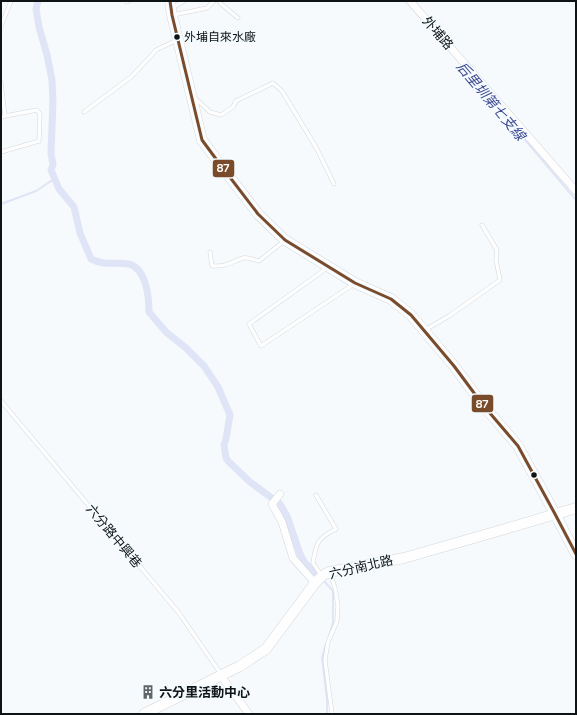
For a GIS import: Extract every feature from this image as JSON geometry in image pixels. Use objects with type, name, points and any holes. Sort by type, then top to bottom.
[{"type":"street","name":"外埔路","points":[[410,1],[576,191]]},
{"type":"street","points":[[171,8],[202,140],[258,214],[285,240],[355,283],[391,299],[411,316],[424,330],[483,405],[518,446],[576,554]]},
{"type":"street","points":[[280,494],[272,504],[282,522],[293,558],[322,577]]},
{"type":"street","name":"六分南北路","points":[[144,714],[222,676],[266,649],[322,577],[404,558],[576,508]]},
{"type":"street","points":[[222,676],[249,714]]},
{"type":"lane","points":[[1,26],[11,1]]},
{"type":"lane","points":[[171,8],[184,1]]},
{"type":"lane","points":[[171,8],[207,8],[214,1]]},
{"type":"lane","points":[[219,1],[238,18]]},
{"type":"lane","points":[[84,112],[131,77],[156,50],[178,39]]},
{"type":"lane","points":[[1,83],[3,116],[37,110],[40,114],[39,141],[1,152]]},
{"type":"lane","points":[[192,96],[210,112],[221,115],[233,107],[236,100],[273,83],[282,91],[317,149],[334,184]]},
{"type":"lane","points":[[424,330],[448,316],[500,280],[496,260],[497,250],[482,225]]},
{"type":"lane","points":[[210,252],[212,266],[226,265],[245,258],[259,261],[285,240]]},
{"type":"lane","points":[[328,267],[249,324],[261,346],[355,283]]},
{"type":"lane","name":"六分路中興巷","points":[[1,401],[179,614],[222,676]]},
{"type":"lane","points":[[316,495],[336,529],[322,536],[315,548],[313,562],[322,577],[335,588],[338,606],[337,621],[328,642],[325,660],[332,714]]},
{"type":"waterway","points":[[38,1],[36,9],[39,27],[52,80],[53,101],[51,153],[53,165],[51,170],[59,189],[74,207],[80,233],[91,259],[102,263],[128,264],[134,266],[139,271],[143,277],[147,291],[149,312],[166,332],[186,348],[204,366],[218,387],[230,415],[224,445],[226,458],[250,482],[280,504],[287,516],[300,554],[305,563],[316,573]]},
{"type":"waterway","name":"后里圳第七支線","points":[[476,82],[576,200]]},
{"type":"waterway","points":[[1,204],[36,191],[54,179]]},
{"type":"waterway","points":[[323,580],[333,591],[333,623],[329,636]]},
{"type":"waterway","points":[[326,644],[322,658],[327,699],[327,714]]},
{"type":"transit line","name":"87","points":[[170,1],[202,140],[258,214],[285,240],[355,283],[391,299],[411,315],[518,446],[576,554]]},
{"type":"place","name":"外埔自來水廠","points":[[177,37]]},
{"type":"place","name":"六分里活動中心","points":[[148,692]]}]
